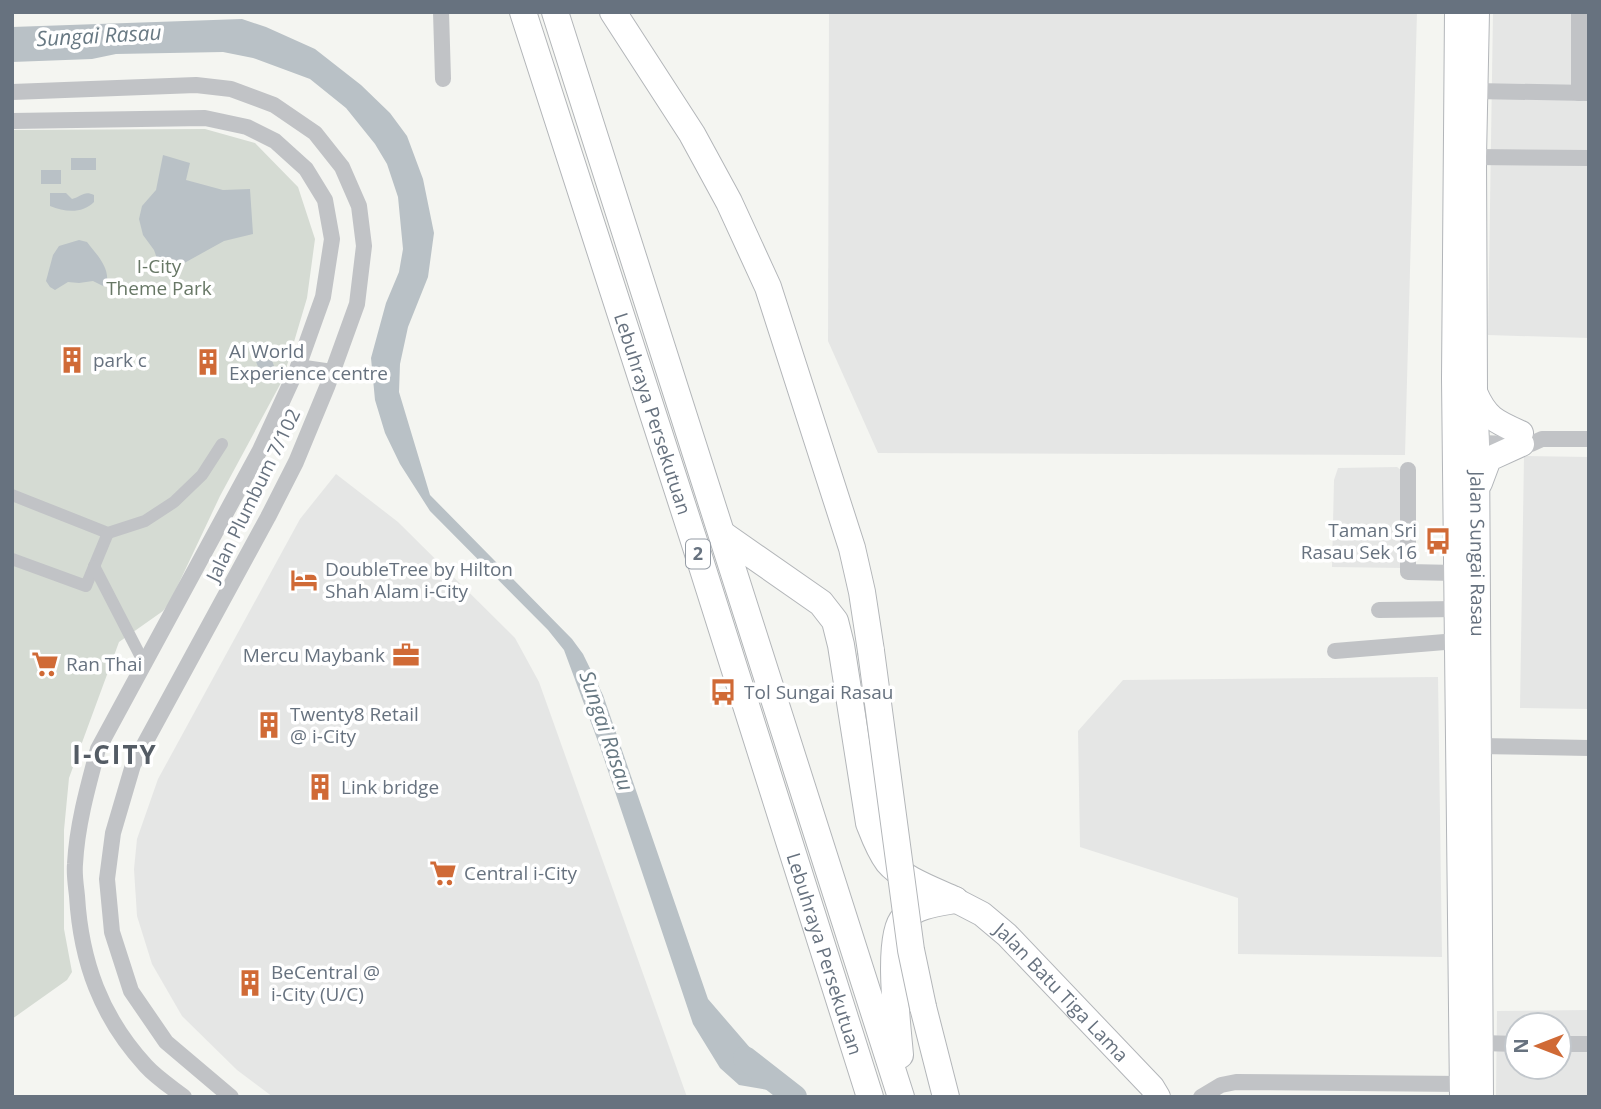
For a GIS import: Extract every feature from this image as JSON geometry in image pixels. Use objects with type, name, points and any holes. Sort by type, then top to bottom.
[{"type":"highway","name":"Lebuhraya Persekutuan","points":[[523,12],[690,527],[870,1097]]},
{"type":"highway","name":"Lebuhraya Persekutuan","points":[[555,12],[903,1097]]},
{"type":"highway","points":[[613,12],[692,134],[729,202],[768,287],[852,548],[871,651],[911,950],[946,1097]]},
{"type":"highway","points":[[722,534],[821,603],[835,621],[844,659],[869,823],[878,846],[890,864],[918,883],[955,900]]},
{"type":"highway","points":[[903,1097],[896,1015],[894,953],[897,930],[903,919],[925,906],[955,900]]},
{"type":"main road","name":"Jalan Sungai Rasau","points":[[1458,12],[1466,438],[1456,573],[1468,1093]]},
{"type":"main road","name":"Jalan Sungai Rasau","points":[[1468,1093],[1481,1043],[1478,502],[1466,438],[1475,391],[1474,157],[1477,12]]},
{"type":"main road","points":[[1475,391],[1488,416],[1528,439]]},
{"type":"main road","points":[[1478,502],[1480,479],[1489,459],[1528,439]]},
{"type":"main road","name":"Jalan Batu Tiga Lama","points":[[955,900],[982,914],[1007,934],[1152,1087],[1158,1097]]},
{"type":"street","points":[[441,12],[443,79]]},
{"type":"street","points":[[1475,91],[1584,93],[1579,12]]},
{"type":"street","name":"Jalan Plumbum 7/102","points":[[12,92],[196,85],[231,89],[274,105],[316,133],[342,167],[359,206],[365,246],[356,304],[305,441],[274,506],[133,765],[113,833],[107,879],[112,932],[131,991],[166,1042],[231,1097]]},
{"type":"street","name":"Jalan Plumbum 7/102","points":[[12,121],[205,118],[247,127],[275,141],[306,169],[325,200],[332,239],[323,297],[298,367],[260,450],[98,749],[84,802],[75,865],[78,918],[88,970],[117,1028],[148,1068],[184,1097]]},
{"type":"street","points":[[1474,157],[1589,158]]},
{"type":"street","points":[[298,367],[332,372]]},
{"type":"street","points":[[1466,438],[1589,439]]},
{"type":"street","points":[[12,495],[108,533],[145,521],[174,502],[202,475],[222,444]]},
{"type":"street","points":[[1408,470],[1408,572],[1456,573]]},
{"type":"street","points":[[12,559],[86,586],[108,533]]},
{"type":"street","points":[[94,566],[144,663]]},
{"type":"street","points":[[1378,610],[1457,609]]},
{"type":"street","points":[[1335,651],[1457,641]]},
{"type":"street","points":[[1479,746],[1589,748]]},
{"type":"street","points":[[1481,1043],[1503,1044]]},
{"type":"street","points":[[1201,1097],[1221,1084],[1236,1082],[1468,1093]]},
{"type":"shaded area","points":[[829,12],[1417,12],[1405,455],[878,453],[828,341]]},
{"type":"shaded area","points":[[1493,12],[1589,12],[1589,338],[1488,335]]},
{"type":"shaded area","points":[[1524,456],[1589,457],[1589,709],[1520,708]]},
{"type":"shaded area","points":[[1397,467],[1402,471],[1402,568],[1332,567],[1334,480],[1338,468]]},
{"type":"shaded area","points":[[336,474],[398,522],[515,638],[539,682],[687,1097],[273,1097],[237,1070],[182,1016],[152,964],[137,916],[134,869],[137,839],[158,779],[300,519]]},
{"type":"shaded area","points":[[1438,677],[1442,957],[1238,954],[1238,898],[1080,847],[1078,731],[1123,680]]},
{"type":"shaded area","points":[[1589,1010],[1589,1097],[1496,1097],[1497,1011]]},
{"type":"green space","name":"I-City Theme Park","points":[[205,129],[255,143],[298,187],[315,239],[307,298],[283,379],[220,496],[170,602],[163,611],[119,642],[69,778],[64,830],[64,929],[72,972],[67,980],[12,1019],[12,130]]},
{"type":"water","points":[[242,19],[315,49],[361,85],[390,113],[407,136],[423,179],[434,233],[428,277],[408,327],[400,364],[399,392],[430,495],[572,639],[583,654],[603,695],[708,999],[770,1071],[768,1090],[739,1085],[720,1068],[693,1024],[600,747],[564,650],[548,630],[430,511],[400,464],[385,433],[375,400],[371,358],[386,303],[399,272],[403,249],[398,197],[387,164],[375,144],[346,108],[310,79],[253,58],[223,52],[116,54],[92,59],[12,62],[12,27]]},
{"type":"water","points":[[163,155],[190,163],[186,180],[223,190],[250,189],[253,234],[224,241],[168,272],[160,267],[154,250],[143,235],[139,219],[142,206],[156,190]]},
{"type":"water","points":[[71,158],[96,158],[96,170],[71,170]]},
{"type":"water","points":[[41,170],[61,170],[61,184],[41,184]]},
{"type":"water","points":[[50,193],[66,193],[72,199],[91,194],[94,195],[94,202],[84,209],[62,210],[50,206]]},
{"type":"water","points":[[79,240],[87,242],[101,260],[107,282],[103,286],[93,281],[68,282],[55,290],[46,281],[53,255],[59,246]]},
{"type":"water","points":[[267,346],[274,366],[260,372],[252,351]]},
{"type":"waterway","name":"Sungai Rasau","points":[[745,1058],[795,1097]]},
{"type":"waterway","points":[[783,1097],[784,1090]]},
{"type":"place","name":"park c","points":[[72,360]]},
{"type":"place","name":"AI World Experience centre","points":[[208,362]]},
{"type":"place","name":"Taman Sri Rasau Sek 16","points":[[1438,541]]},
{"type":"place","name":"DoubleTree by Hilton Shah Alam i-City","points":[[304,580]]},
{"type":"place","name":"Mercu Maybank","points":[[406,655]]},
{"type":"place","name":"Ran Thai","points":[[45,664]]},
{"type":"place","name":"Tol Sungai Rasau","points":[[723,692]]},
{"type":"place","name":"Twenty8 Retail @ i-City","points":[[269,725]]},
{"type":"place","name":"Link bridge","points":[[320,787]]},
{"type":"place","name":"Central i-City","points":[[443,873]]},
{"type":"place","name":"BeCentral @ i-City (U/C)","points":[[250,983]]},
{"type":"district","name":"I-CITY","points":[[115,755]]}]
